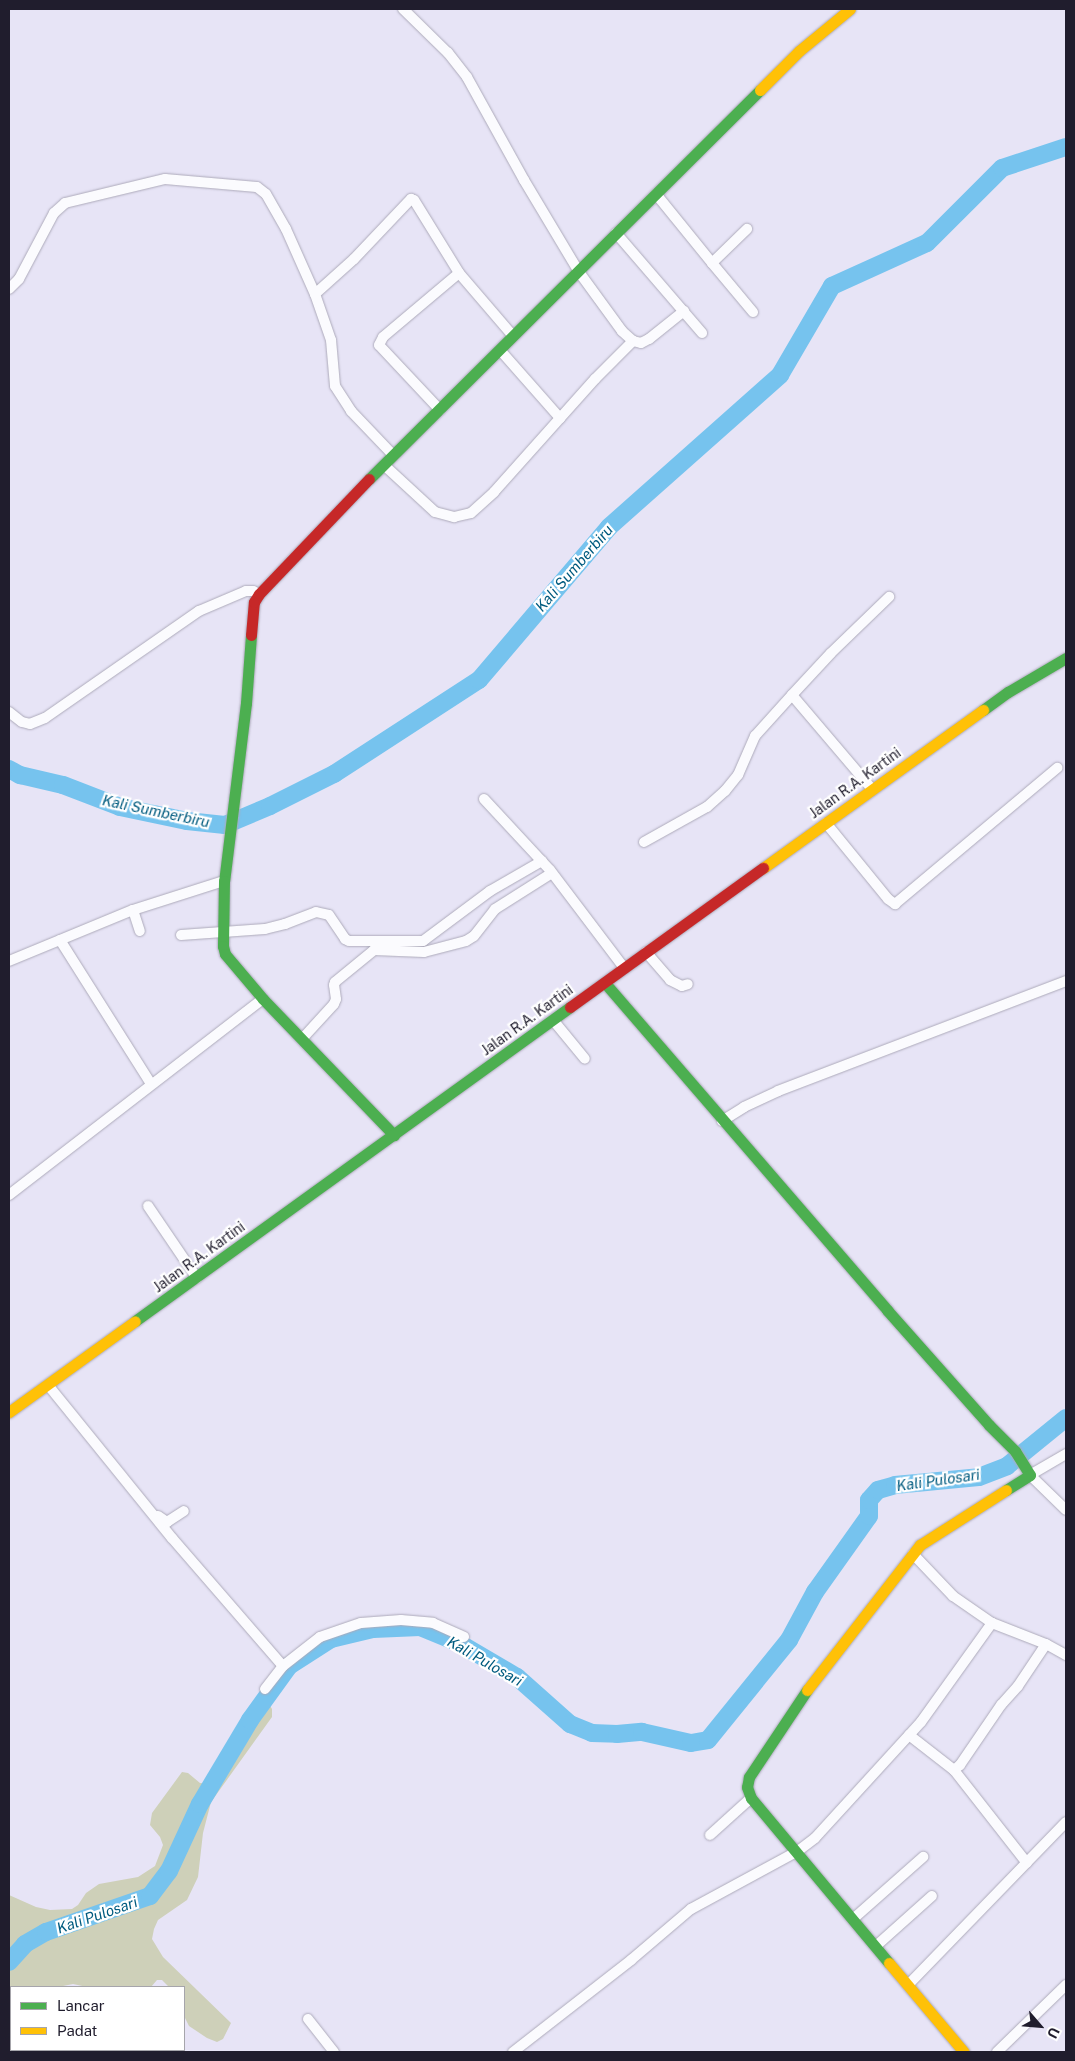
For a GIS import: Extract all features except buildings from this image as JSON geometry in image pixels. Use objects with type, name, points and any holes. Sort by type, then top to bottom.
[{"type":"street","points":[[403,9],[448,52],[467,77],[524,180],[579,272],[622,331],[633,341],[641,343],[649,339],[684,311]]},
{"type":"street","points":[[394,1135],[263,1000],[225,954],[222,936],[224,881],[246,703],[254,602],[259,594],[393,455],[579,272],[616,233],[799,51],[850,9]]},
{"type":"street","points":[[9,288],[19,279],[54,213],[65,203],[160,180],[257,187],[266,194],[286,229],[315,294],[330,340],[335,386],[351,411],[393,455]]},
{"type":"street","points":[[656,194],[753,312]]},
{"type":"street","points":[[315,294],[354,259],[411,199],[421,211],[459,273],[513,336]]},
{"type":"street","points":[[712,263],[746,229]]},
{"type":"street","points":[[616,233],[702,333]]},
{"type":"street","points":[[440,410],[379,345],[383,337],[459,273]]},
{"type":"street","points":[[384,466],[434,512],[454,517],[466,515],[484,502],[633,341]]},
{"type":"street","points":[[500,350],[560,418]]},
{"type":"street","points":[[9,712],[22,722],[30,724],[45,718],[199,611],[246,592],[253,591],[259,594]]},
{"type":"street","points":[[644,842],[707,807],[726,791],[738,775],[755,736],[837,646],[889,597]]},
{"type":"street","name":"Jalan R.A. Kartini","points":[[9,1412],[872,789],[1008,692],[1066,658]]},
{"type":"street","points":[[792,695],[872,789]]},
{"type":"street","points":[[826,822],[888,899],[895,904],[1057,768]]},
{"type":"street","points":[[484,799],[547,867],[624,968]]},
{"type":"street","points":[[302,1039],[334,1004],[336,999],[335,982],[374,950],[424,947],[466,941],[474,936],[495,910],[547,867]]},
{"type":"street","points":[[181,936],[222,936],[285,924],[316,912],[329,915],[345,939],[349,941],[424,947],[483,896],[547,867]]},
{"type":"street","points":[[9,961],[60,940],[224,881]]},
{"type":"street","points":[[134,913],[140,931]]},
{"type":"street","points":[[60,940],[151,1084]]},
{"type":"street","points":[[646,952],[670,980],[682,986],[688,984]]},
{"type":"street","points":[[722,1121],[744,1107],[778,1091],[1066,980]]},
{"type":"street","points":[[605,983],[722,1121],[989,1424],[1015,1451],[1030,1474],[1066,1510]]},
{"type":"street","points":[[9,1195],[151,1084],[263,1000]]},
{"type":"street","points":[[553,1020],[586,1059]]},
{"type":"street","points":[[148,1206],[197,1278]]},
{"type":"street","points":[[49,1384],[162,1520],[167,1522],[184,1511]]},
{"type":"street","points":[[49,1384],[172,1538],[283,1666]]},
{"type":"street","points":[[964,2052],[798,1851],[751,1798],[747,1786],[748,1777],[812,1682],[913,1554],[928,1540],[1030,1474],[1066,1454]]},
{"type":"street","points":[[913,1554],[953,1596],[992,1623],[1046,1644],[1066,1655]]},
{"type":"street","points":[[265,1689],[283,1666],[320,1637],[361,1623],[401,1620],[433,1623],[464,1637]]},
{"type":"street","points":[[513,2052],[631,1960],[691,1909],[798,1851],[815,1838],[909,1735],[992,1623]]},
{"type":"street","points":[[954,1770],[960,1765],[1001,1705],[1018,1686],[1046,1644]]},
{"type":"street","points":[[909,1735],[954,1770],[1027,1863]]},
{"type":"street","points":[[710,1836],[751,1798]]},
{"type":"street","points":[[908,1986],[1066,1822]]},
{"type":"street","points":[[854,1919],[923,1857]]},
{"type":"street","points":[[876,1946],[932,1896]]},
{"type":"street","points":[[997,2052],[1066,1984]]},
{"type":"street","points":[[308,2018],[334,2052]]},
{"type":"green space","points":[[263,1703],[269,1704],[272,1709],[272,1717],[211,1802],[203,1833],[198,1877],[187,1900],[158,1920],[152,1939],[163,1957],[231,2023],[223,2039],[217,2042],[189,2026],[185,2018],[185,1986],[168,1986],[162,1980],[157,1980],[152,1986],[82,1986],[73,1984],[63,1986],[10,1986],[9,2028],[9,1895],[36,1907],[50,1910],[72,1909],[78,1905],[86,1893],[99,1884],[138,1877],[155,1866],[163,1845],[160,1837],[150,1825],[152,1813],[182,1772],[188,1773],[200,1783],[212,1784]]},
{"type":"waterway","name":"Kali Sumberbiru","points":[[9,769],[20,775],[63,785],[120,807],[187,821],[225,825],[270,806],[334,774],[479,680],[609,527],[780,375],[832,286],[927,243],[1002,168],[1066,147]]},
{"type":"waterway","name":"Kali Pulosari","points":[[9,1962],[25,1944],[46,1932],[150,1896],[169,1871],[200,1804],[250,1720],[289,1666],[331,1639],[373,1629],[420,1627],[459,1643],[517,1677],[570,1724],[592,1733],[642,1732],[691,1743],[708,1740],[789,1640],[815,1592],[869,1516],[869,1500],[878,1490],[895,1485],[979,1477],[1007,1466],[1066,1418]]},
{"type":"traffic: fast","points":[[369,479],[760,90]]},
{"type":"traffic: fast","points":[[251,635],[246,703],[224,881],[223,946],[225,954],[263,999],[394,1135]]},
{"type":"traffic: fast","points":[[983,710],[1008,692],[1066,658]]},
{"type":"traffic: fast","points":[[605,983],[887,1310],[989,1425],[1015,1451],[1030,1475],[1006,1490]]},
{"type":"traffic: fast","points":[[135,1321],[570,1007]]},
{"type":"traffic: fast","points":[[807,1690],[749,1777],[747,1787],[751,1798],[889,1963]]},
{"type":"traffic: slow","points":[[760,90],[799,51],[850,9]]},
{"type":"traffic: slow","points":[[763,868],[983,710]]},
{"type":"traffic: slow","points":[[9,1412],[135,1321]]},
{"type":"traffic: slow","points":[[807,1690],[920,1545],[1006,1490]]},
{"type":"traffic: slow","points":[[889,1963],[964,2052]]},
{"type":"traffic: jam","points":[[251,635],[254,602],[259,594],[369,479]]},
{"type":"traffic: jam","points":[[570,1007],[763,868]]}]
